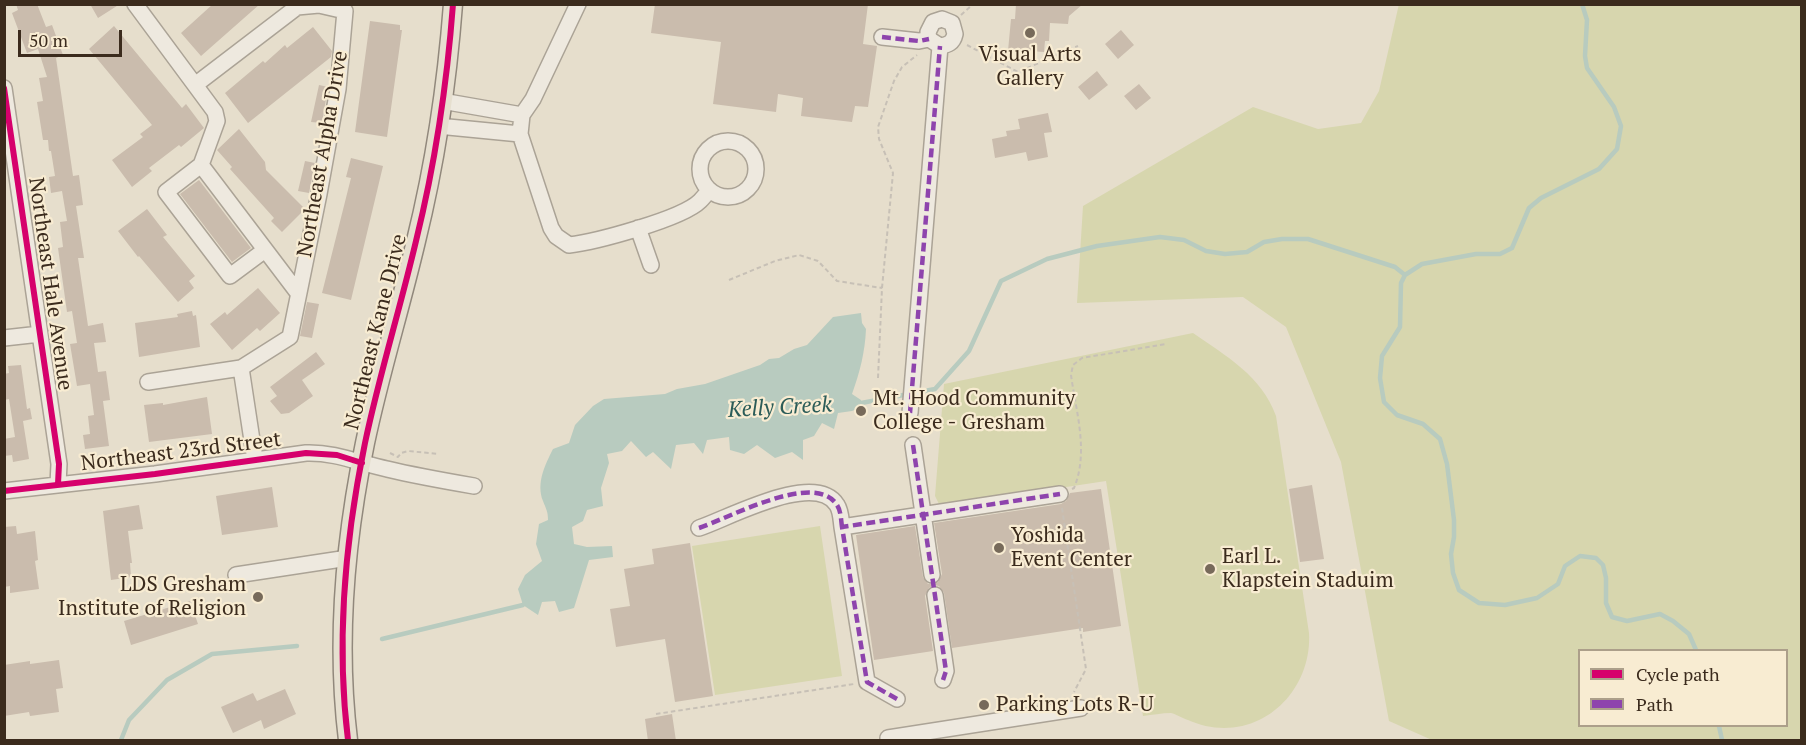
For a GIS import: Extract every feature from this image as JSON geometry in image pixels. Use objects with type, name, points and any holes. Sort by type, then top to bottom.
[{"type":"main road","name":"Northeast Kane Drive","points":[[348,741],[343,659],[351,525],[362,463],[417,239],[442,101],[453,4]]},
{"type":"street","points":[[135,4],[215,112],[217,121],[201,165],[166,192],[230,276],[265,250]]},
{"type":"street","name":"Northeast Alpha Drive","points":[[195,85],[297,7],[319,4],[345,11],[338,89],[290,337],[241,368]]},
{"type":"street","points":[[578,4],[533,99],[522,115],[520,134],[544,209],[556,236],[569,245],[589,243],[683,212],[699,202],[709,191]]},
{"type":"street","points":[[882,37],[919,41],[934,43],[946,45],[954,38],[955,29],[952,23],[942,19],[930,25],[928,32],[934,43],[910,413]]},
{"type":"street","name":"Northeast Hale Avenue","points":[[4,88],[12,186],[40,334],[59,464],[58,484]]},
{"type":"street","points":[[442,101],[522,115]]},
{"type":"street","points":[[438,126],[520,134]]},
{"type":"street","name":"Northeast Alpha Drive","points":[[201,165],[298,293]]},
{"type":"street","points":[[638,228],[651,265]]},
{"type":"street","points":[[4,338],[40,334]]},
{"type":"street","points":[[148,382],[241,368],[255,460]]},
{"type":"street","points":[[913,444],[932,575]]},
{"type":"street","name":"Northeast 23rd Street","points":[[4,491],[321,453],[474,486]]},
{"type":"street","points":[[699,528],[747,507],[779,497],[815,492],[829,496],[837,505],[843,527],[867,682],[897,699]]},
{"type":"street","points":[[843,527],[1060,494]]},
{"type":"street","points":[[236,575],[348,558]]},
{"type":"street","points":[[935,595],[946,671],[943,680]]},
{"type":"street","points":[[888,738],[1081,708]]},
{"type":"path","points":[[954,38],[1018,72],[1078,46]]},
{"type":"path","points":[[878,378],[882,288],[893,173],[879,139],[878,127],[894,81],[902,67],[934,43]]},
{"type":"path","points":[[729,280],[775,261],[799,255],[818,261],[837,281],[882,288]]},
{"type":"path","points":[[1074,692],[1086,669],[1060,494],[1074,488],[1082,460],[1071,375],[1073,365],[1082,358],[1166,344]]},
{"type":"path","points":[[390,453],[398,457],[401,453],[408,451],[438,454]]},
{"type":"path","points":[[656,714],[867,682]]},
{"type":"green space","points":[[1399,4],[1801,5],[1801,740],[1432,740],[1389,721],[1341,462],[1286,327],[1243,297],[1077,303],[1083,206],[1253,107],[1318,129],[1361,123],[1379,91]]},
{"type":"green space","name":"Earl L. Klapstein Staduim","points":[[1193,333],[1242,368],[1252,378],[1262,389],[1276,416],[1309,633],[1304,669],[1287,699],[1274,711],[1259,720],[1242,726],[1224,728],[1201,725],[1171,713],[1143,716],[1106,481],[940,506],[935,496],[944,384]]},
{"type":"green space","points":[[820,526],[842,676],[715,695],[692,546]]},
{"type":"water","points":[[861,313],[862,323],[866,329],[862,362],[852,394],[861,400],[862,407],[838,413],[834,429],[822,423],[814,436],[803,440],[803,460],[792,452],[775,458],[757,445],[744,454],[730,450],[729,437],[707,440],[703,454],[694,443],[676,445],[671,469],[653,452],[646,457],[631,441],[622,451],[607,454],[609,463],[601,488],[603,506],[587,510],[583,521],[572,527],[574,544],[587,547],[612,546],[613,557],[589,560],[574,608],[559,612],[555,601],[542,602],[538,615],[523,605],[518,589],[525,575],[542,561],[536,544],[539,524],[548,520],[540,488],[544,468],[553,449],[569,443],[575,425],[593,406],[604,399],[665,394],[677,389],[705,384],[760,365],[769,359],[779,358],[794,349],[807,345],[833,317]]},
{"type":"building","points":[[16,4],[37,4],[46,27],[52,25],[63,55],[56,58],[73,176],[79,175],[83,205],[76,206],[84,258],[78,258],[88,326],[103,323],[106,342],[94,343],[98,372],[106,371],[110,400],[103,401],[109,446],[85,449],[83,435],[90,434],[88,416],[94,415],[90,384],[77,386],[70,344],[77,343],[72,311],[67,312],[58,248],[63,247],[60,222],[67,221],[62,191],[51,193],[49,177],[55,176],[48,140],[43,140],[37,102],[43,101],[39,78],[47,77],[38,49],[27,53],[12,13],[18,10]]},
{"type":"building","points":[[90,4],[120,4],[98,18]]},
{"type":"building","points":[[213,4],[260,4],[201,56],[181,33]]},
{"type":"building","points":[[655,4],[818,6],[819,4],[868,4],[863,44],[877,46],[868,107],[855,106],[852,122],[801,116],[803,98],[778,94],[776,112],[713,104],[721,42],[651,33]]},
{"type":"building","name":"Visual Arts Gallery","points":[[1016,4],[1083,4],[1069,16],[1068,24],[1050,23],[1049,41],[1045,41],[1044,52],[1030,51],[1030,53],[1008,51],[1011,19],[1015,19]]},
{"type":"building","points":[[370,21],[400,25],[400,30],[402,30],[387,137],[355,132]]},
{"type":"building","points":[[114,26],[182,108],[186,104],[204,128],[181,147],[179,145],[149,168],[152,171],[132,187],[112,160],[143,137],[140,134],[152,125],[89,49]]},
{"type":"building","points":[[313,27],[332,51],[331,57],[248,123],[225,93],[263,61],[265,63],[285,45],[287,48]]},
{"type":"building","points":[[1121,30],[1134,45],[1118,59],[1105,44]]},
{"type":"building","points":[[1097,71],[1108,85],[1089,100],[1078,87]]},
{"type":"building","points":[[1139,84],[1151,98],[1136,110],[1124,96]]},
{"type":"building","points":[[319,85],[328,87],[322,123],[311,122]]},
{"type":"building","points":[[1048,113],[1052,132],[1044,133],[1048,157],[1028,161],[1026,152],[995,158],[992,139],[1007,136],[1006,131],[1020,129],[1018,119]]},
{"type":"building","points":[[239,129],[265,162],[266,170],[305,209],[282,232],[271,221],[274,218],[230,169],[232,167],[217,150]]},
{"type":"building","points":[[351,158],[383,166],[351,300],[322,293],[351,178],[346,177]]},
{"type":"building","points":[[305,161],[315,163],[309,193],[298,191]]},
{"type":"building","points":[[199,180],[251,248],[232,262],[180,194]]},
{"type":"building","points":[[147,209],[167,235],[163,237],[195,276],[189,281],[194,288],[178,302],[118,231]]},
{"type":"building","points":[[258,288],[280,313],[260,331],[257,328],[232,350],[210,324],[225,312],[227,315]]},
{"type":"building","points":[[307,302],[319,304],[312,338],[300,336]]},
{"type":"building","points":[[192,311],[193,316],[196,315],[200,347],[139,357],[135,323],[178,317],[177,314]]},
{"type":"building","points":[[316,352],[325,364],[302,380],[313,396],[289,413],[281,414],[270,401],[277,396],[270,387]]},
{"type":"building","points":[[21,365],[27,409],[30,408],[32,419],[23,421],[29,459],[13,462],[12,455],[4,456],[4,439],[15,437],[9,399],[4,400],[4,374],[9,373],[8,366]]},
{"type":"building","points":[[207,397],[212,434],[149,442],[144,405],[163,403],[163,405]]},
{"type":"building","points":[[1312,485],[1324,559],[1300,562],[1289,489]]},
{"type":"building","name":"LDS Gresham Institute of Religion","points":[[272,487],[278,527],[222,535],[216,496]]},
{"type":"building","points":[[1101,489],[1121,626],[1083,632],[1083,628],[952,648],[944,593],[939,586],[934,585],[929,588],[925,596],[933,651],[874,660],[856,535],[915,526],[923,577],[928,584],[934,584],[938,582],[942,574],[934,523],[1061,504],[1066,501],[1070,493]]},
{"type":"building","points":[[139,505],[143,529],[128,531],[132,563],[130,563],[131,577],[111,580],[103,511]]},
{"type":"building","points":[[16,526],[17,534],[35,531],[38,560],[35,561],[39,589],[10,593],[10,586],[4,587],[4,527]]},
{"type":"building","points":[[690,543],[713,696],[675,702],[665,639],[616,647],[610,609],[630,606],[624,569],[654,564],[652,549]]},
{"type":"building","points":[[190,601],[198,624],[131,645],[124,621]]},
{"type":"building","points":[[59,660],[63,688],[56,689],[59,712],[30,716],[29,712],[4,716],[4,665]]},
{"type":"building","points":[[285,689],[296,714],[264,729],[261,720],[233,733],[221,707],[253,693],[257,701]]},
{"type":"building","points":[[672,714],[676,741],[648,741],[645,719]]},
{"type":"waterway","points":[[1582,4],[1587,20],[1585,56],[1587,68],[1614,107],[1621,126],[1617,149],[1599,169],[1541,198],[1529,208],[1512,248],[1500,254],[1476,254],[1422,264],[1405,275],[1401,283],[1400,327],[1382,356],[1380,378],[1384,402],[1397,415],[1423,424],[1440,439],[1447,464],[1454,520],[1451,554],[1453,573],[1459,590],[1479,603],[1505,605],[1537,598],[1558,584],[1565,566],[1580,556],[1596,558],[1603,565],[1606,578],[1606,603],[1612,617],[1627,621],[1660,614],[1689,634],[1696,649]]},
{"type":"waterway","name":"Kelly Creek","points":[[856,404],[935,389],[969,351],[1001,281],[1047,259],[1097,246],[1160,237],[1184,240],[1206,251],[1225,254],[1247,252],[1264,242],[1308,239],[1395,267],[1405,275]]},
{"type":"waterway","name":"Kelly Creek","points":[[382,639],[523,605],[527,601]]},
{"type":"waterway","name":"Kelly Creek","points":[[121,740],[129,720],[167,680],[212,654],[297,646]]},
{"type":"waterway","points":[[1719,727],[1722,740]]},
{"type":"marked path","points":[[882,37],[919,41],[929,39]]},
{"type":"marked path","points":[[910,413],[940,46]]},
{"type":"marked path","points":[[913,445],[946,671],[943,680]]},
{"type":"marked path","points":[[699,528],[770,500],[810,493],[826,496],[837,505],[842,527]]},
{"type":"marked path","points":[[897,699],[867,682],[842,527],[1060,494]]},
{"type":"cycle path","points":[[348,740],[344,703],[343,629],[344,591],[352,517],[371,418],[429,183],[444,94],[453,4]]},
{"type":"cycle path","points":[[4,88],[59,464],[58,484]]},
{"type":"cycle path","points":[[4,491],[155,474],[306,453],[337,455],[362,463]]},
{"type":"place","name":"Visual Arts Gallery","points":[[1030,33]]},
{"type":"place","name":"Mt. Hood Community College - Gresham","points":[[861,411]]},
{"type":"place","name":"Yoshida Event Center","points":[[999,548]]},
{"type":"place","name":"Earl L. Klapstein Staduim","points":[[1210,569]]},
{"type":"place","name":"LDS Gresham Institute of Religion","points":[[258,597]]},
{"type":"place","name":"Parking Lots R-U","points":[[984,705]]}]
